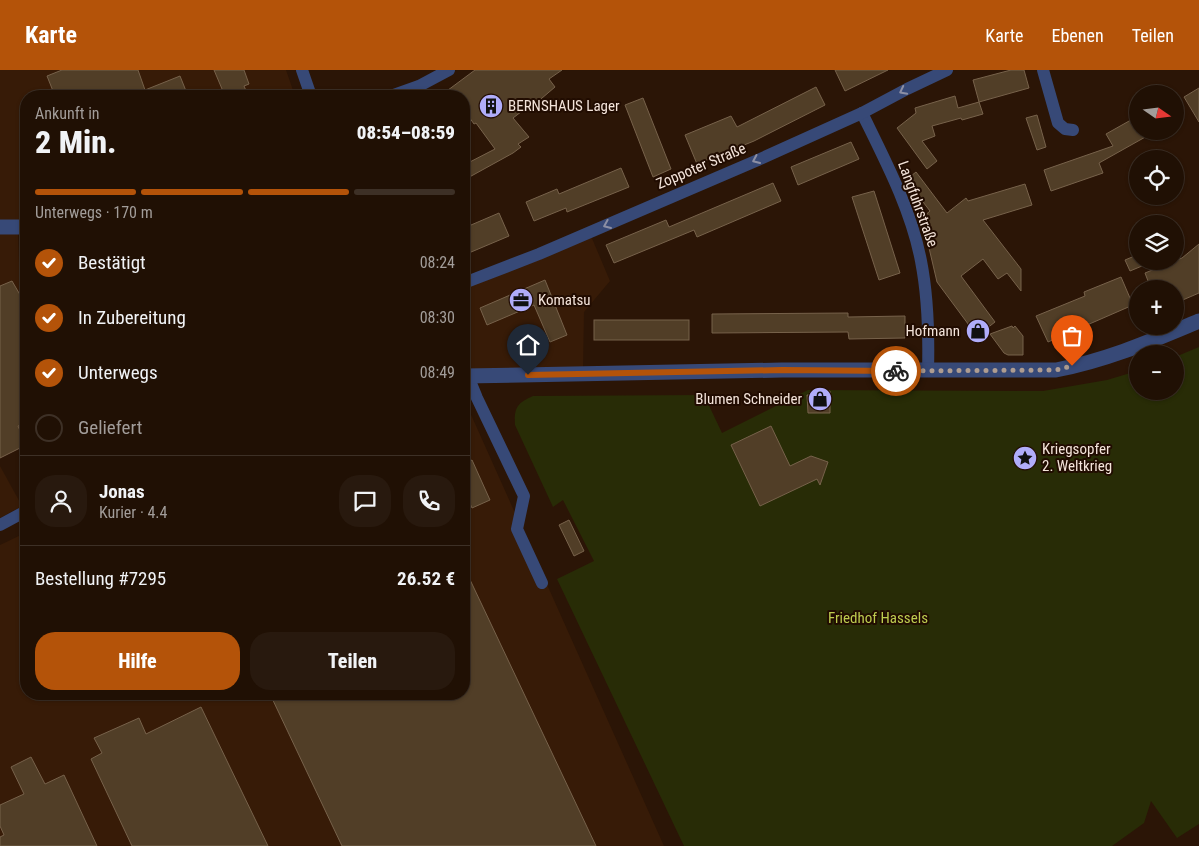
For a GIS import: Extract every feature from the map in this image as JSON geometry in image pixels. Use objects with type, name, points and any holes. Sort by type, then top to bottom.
[{"type":"street","points":[[302,70],[309,90]]},
{"type":"street","points":[[408,90],[449,70]]},
{"type":"street","name":"Zoppoter Straße","points":[[470,281],[539,254],[726,174],[862,113],[947,70]]},
{"type":"street","points":[[1043,70],[1058,123],[1065,129],[1073,130]]},
{"type":"street","name":"Langfuhrstraße","points":[[862,113],[894,179],[910,222],[921,260],[927,301],[928,371]]},
{"type":"street","points":[[0,227],[20,227]]},
{"type":"street","points":[[470,376],[782,370],[1056,370],[1119,354],[1199,321]]},
{"type":"street","points":[[470,384],[524,496],[517,529],[542,583]]},
{"type":"street","points":[[0,525],[20,514]]},
{"type":"shaded area","points":[[0,70],[286,70],[293,90],[20,90],[20,221],[0,222]]},
{"type":"shaded area","points":[[0,233],[18,233],[20,265],[20,431],[0,441]]},
{"type":"shaded area","points":[[591,236],[610,281],[584,312],[583,369],[470,369],[470,286]]},
{"type":"shaded area","points":[[470,412],[664,846],[0,846],[0,545],[20,535],[20,700],[470,700]]},
{"type":"shaded area","points":[[0,466],[20,502],[20,507],[0,518]]},
{"type":"green space","name":"Friedhof Hassels","points":[[1199,347],[1199,824],[1177,838],[1151,801],[1144,823],[1112,846],[684,846],[557,579],[594,561],[563,500],[553,507],[515,425],[516,410],[523,401],[533,396],[704,395],[722,433],[808,390],[1043,391],[1107,380],[1129,373],[1129,400],[1184,400],[1184,353]]},
{"type":"building","points":[[62,70],[138,70],[145,90],[53,90],[47,76]]},
{"type":"building","points":[[214,70],[244,70],[249,84],[244,86],[246,90],[222,90]]},
{"type":"building","points":[[475,70],[562,70],[549,79],[555,87],[535,104],[534,102],[513,118],[529,137],[518,144],[521,147],[470,177],[470,162],[495,149],[476,123],[474,124],[470,118],[470,90],[448,90]]},
{"type":"building","points":[[835,70],[888,70],[845,91]]},
{"type":"building","points":[[1011,70],[1024,70],[1029,88],[979,102],[973,80]]},
{"type":"building","points":[[180,76],[186,90],[145,90]]},
{"type":"building","points":[[816,87],[825,105],[754,141],[697,164],[685,135],[731,116],[737,127]]},
{"type":"building","points":[[1199,88],[1199,122],[1184,97]]},
{"type":"building","points":[[955,96],[958,108],[979,102],[983,114],[932,126],[935,136],[922,141],[937,161],[927,169],[897,128],[916,113],[915,108]]},
{"type":"building","points":[[643,98],[671,169],[653,177],[625,105]]},
{"type":"building","points":[[1037,115],[1046,147],[1037,150],[1026,118]]},
{"type":"building","points":[[1129,121],[1129,140],[1140,140],[1099,163],[1103,173],[1051,191],[1044,170],[1113,146],[1106,134]]},
{"type":"building","points":[[851,142],[859,159],[798,185],[791,167]]},
{"type":"building","points":[[621,168],[629,187],[567,212],[566,208],[534,221],[526,202],[557,189],[559,194]]},
{"type":"building","points":[[916,172],[947,213],[966,198],[968,201],[1025,184],[1032,205],[983,220],[1021,269],[1021,291],[1007,273],[998,279],[983,259],[961,276],[995,322],[977,336],[937,282],[922,218],[930,211],[906,180]]},
{"type":"building","points":[[773,183],[781,201],[697,237],[694,230],[614,263],[606,245],[666,220],[669,227]]},
{"type":"building","points":[[874,191],[900,273],[879,280],[852,197]]},
{"type":"building","points":[[499,213],[509,236],[470,252],[470,225]]},
{"type":"building","points":[[1199,244],[1199,293],[1184,299],[1184,280],[1148,280],[1145,273],[1152,270],[1184,270],[1184,256]]},
{"type":"building","points":[[1129,258],[1129,269],[1125,260]]},
{"type":"building","points":[[1121,277],[1129,296],[1129,307],[1048,342],[1036,316],[1085,296],[1084,292]]},
{"type":"building","points":[[545,280],[567,335],[550,342],[534,305],[487,325],[480,308]]},
{"type":"building","points":[[12,281],[20,295],[20,425],[18,426],[20,431],[20,448],[0,458],[0,286]]},
{"type":"building","points":[[848,313],[848,317],[905,316],[905,338],[849,339],[848,332],[712,333],[712,314]]},
{"type":"building","points":[[594,320],[689,320],[689,340],[594,340]]},
{"type":"building","points":[[1012,326],[1013,328],[1015,326],[1023,336],[1023,355],[1008,355],[1004,353],[990,334]]},
{"type":"building","points":[[812,391],[830,391],[830,413],[808,413],[807,395],[812,395]]},
{"type":"building","points":[[771,426],[790,466],[811,456],[828,462],[820,485],[817,479],[760,506],[731,445]]},
{"type":"building","points":[[472,460],[490,500],[472,508],[470,504],[470,461]]},
{"type":"building","points":[[569,520],[584,551],[574,556],[559,525]]},
{"type":"building","points":[[470,580],[596,846],[342,846],[273,700],[470,700]]},
{"type":"building","points":[[201,707],[268,846],[132,846],[91,759],[102,753],[94,738],[139,718],[146,734]]},
{"type":"building","points":[[31,757],[45,784],[64,775],[97,846],[0,846],[0,837],[4,835],[0,826],[0,805],[24,794],[11,767]]},
{"type":"way so far","points":[[896,371],[1056,370],[1072,366]]},
{"type":"place","name":"BERNSHAUS Lager","points":[[491,106]]},
{"type":"place","name":"Komatsu","points":[[521,300]]},
{"type":"place","name":"Hofmann","points":[[978,331]]},
{"type":"place","name":"Blumen Schneider","points":[[820,399]]},
{"type":"place","name":"Kriegsopfer 2. Weltkrieg","points":[[1025,458]]},
{"type":"route","points":[[528,375],[782,370],[896,371]]}]
